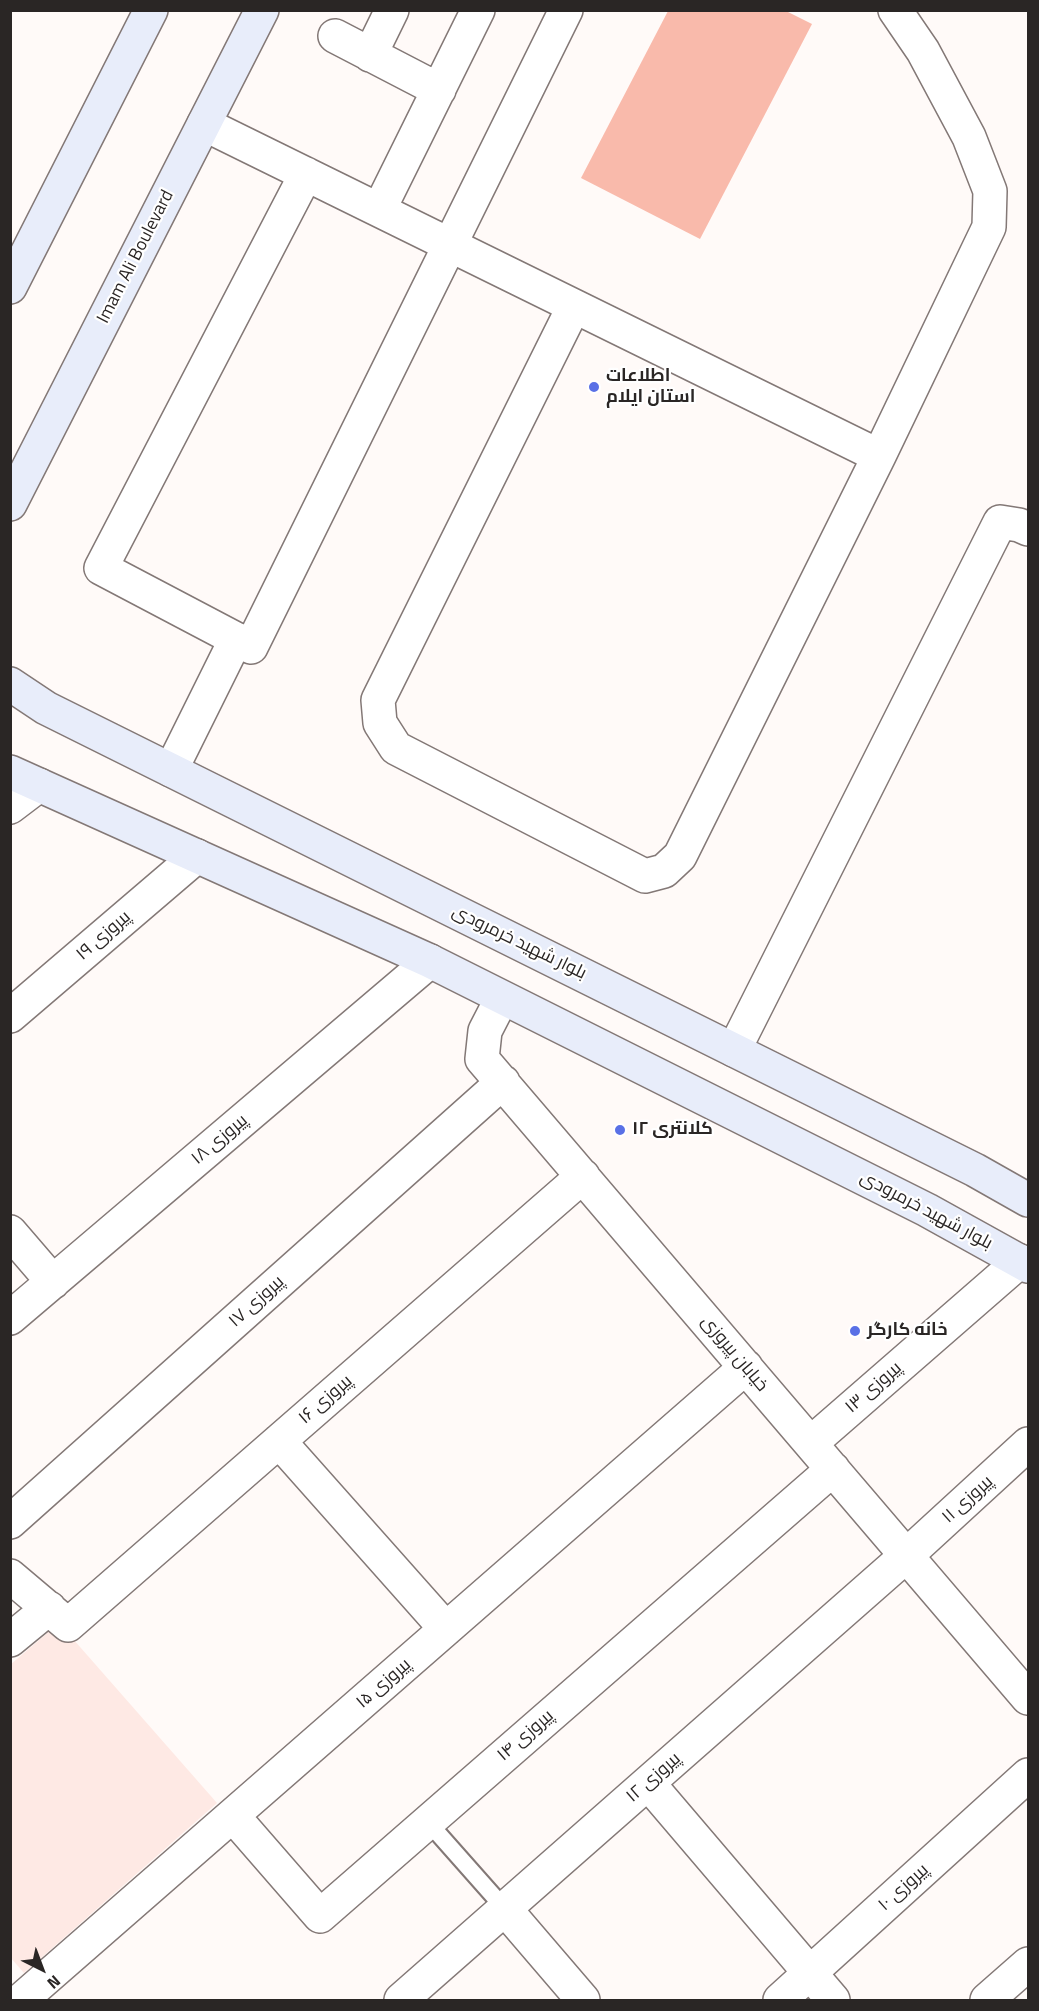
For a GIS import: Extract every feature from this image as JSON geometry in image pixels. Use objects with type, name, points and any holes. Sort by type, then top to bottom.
[{"type":"main road","points":[[10,287],[151,10]]},
{"type":"main road","name":"Imam Ali Boulevard","points":[[10,504],[262,10]]},
{"type":"main road","name":"بلوار شهید خرمرودی","points":[[10,684],[46,708],[975,1170],[1029,1200]]},
{"type":"main road","name":"بلوار شهید خرمرودی","points":[[25,778],[430,961],[927,1210],[1024,1264]]},
{"type":"street","points":[[370,55],[392,10]]},
{"type":"street","points":[[379,210],[478,10]]},
{"type":"street","points":[[306,174],[101,568],[251,647],[566,10]]},
{"type":"street","points":[[574,306],[378,700],[380,723],[396,748],[645,876],[664,871],[680,856],[879,456],[988,227],[990,191],[969,136],[950,98],[896,10]]},
{"type":"street","points":[[335,36],[439,90]]},
{"type":"street","points":[[204,124],[879,456]]},
{"type":"street","points":[[734,1050],[1000,522],[1024,527]]},
{"type":"street","points":[[171,770],[236,639]]},
{"type":"street","points":[[10,807],[25,778]]},
{"type":"street","name":"پیروزی ۱۹","points":[[10,1016],[197,856]]},
{"type":"street","name":"پیروزی ۱۸","points":[[10,1318],[430,961]]},
{"type":"street","name":"خیابان پیروزی","points":[[502,998],[485,1031],[482,1059],[1029,1698]]},
{"type":"street","name":"پیروزی ۱۷","points":[[10,1522],[503,1082]]},
{"type":"street","name":"پیروزی ۱۶","points":[[10,1640],[59,1616],[279,1441],[583,1176]]},
{"type":"street","points":[[10,1232],[53,1282]]},
{"type":"street","name":"پیروزی ۱۳","points":[[810,1443],[1024,1264]]},
{"type":"street","name":"پیروزی ۱۵","points":[[21,2001],[746,1367]]},
{"type":"street","points":[[279,1441],[446,1629]]},
{"type":"street","name":"پیروزی ۱۱","points":[[906,1555],[1029,1444]]},
{"type":"street","name":"پیروزی ۱۴","points":[[233,1816],[320,1916],[833,1469]]},
{"type":"street","name":"پیروزی ۱۲","points":[[401,2001],[906,1555]]},
{"type":"street","points":[[10,1576],[59,1616]]},
{"type":"street","name":"پیروزی ۱۰","points":[[780,2001],[1029,1775]]},
{"type":"street","points":[[648,1783],[833,2001]]},
{"type":"street","points":[[505,1909],[583,2001]]},
{"type":"street","points":[[987,2001],[1029,1964]]},
{"type":"lane","points":[[428,1822],[505,1909]]},
{"type":"shaded area","points":[[668,11],[786,11],[812,24],[700,239],[581,178]]},
{"type":"shaded area","points":[[59,1623],[217,1803],[24,1973],[10,1957],[10,1665]]},
{"type":"place","name":"اطلاعات استان ایلام","points":[[594,387]]},
{"type":"place","name":"کلانتری ۱۲","points":[[620,1130]]},
{"type":"place","name":"خانه کارگر","points":[[855,1331]]}]
